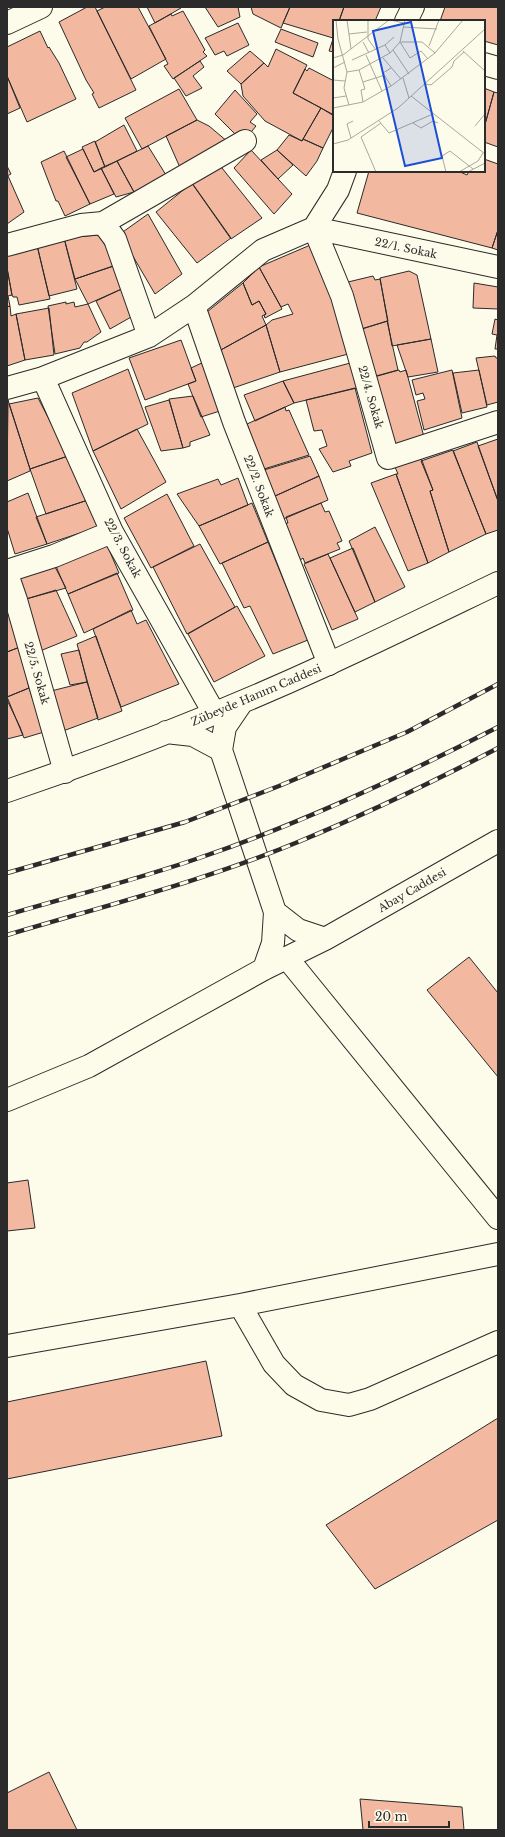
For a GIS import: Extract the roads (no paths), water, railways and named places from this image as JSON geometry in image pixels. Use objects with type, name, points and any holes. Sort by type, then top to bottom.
[{"type":"street","points":[[7,23],[41,7]]},
{"type":"street","points":[[407,20],[414,7]]},
{"type":"street","points":[[485,64],[498,68]]},
{"type":"street","points":[[7,245],[81,225],[104,223],[245,141]]},
{"type":"street","points":[[7,388],[43,378],[148,336],[194,306],[263,250],[314,228],[338,190],[345,172]]},
{"type":"street","points":[[104,223],[114,239],[148,336]]},
{"type":"street","name":"22/1. Sokak","points":[[314,228],[498,267]]},
{"type":"street","name":"22/4. Sokak","points":[[314,228],[342,296],[388,458],[498,422]]},
{"type":"street","name":"22/2. Sokak","points":[[194,306],[234,422],[329,664]]},
{"type":"street","name":"22/3. Sokak","points":[[43,378],[112,532],[214,713]]},
{"type":"street","name":"22/5. Sokak","points":[[65,772],[12,601],[7,573],[54,556],[112,532]]},
{"type":"street","name":"Zübeyde Hanım Caddesi","points":[[7,791],[65,772],[242,702],[329,664],[498,583]]},
{"type":"street","points":[[242,702],[225,727],[221,750],[275,912],[272,943],[264,969]]},
{"type":"street","points":[[165,732],[193,735],[221,750]]},
{"type":"street","name":"Abay Caddesi","points":[[7,1100],[89,1066],[264,969],[325,939],[498,841]]},
{"type":"street","points":[[275,912],[298,930],[325,939]]},
{"type":"street","points":[[288,958],[498,1218]]},
{"type":"street","points":[[7,1346],[240,1305],[498,1254]]},
{"type":"street","points":[[240,1305],[274,1364],[294,1385],[321,1400],[349,1405],[370,1399],[498,1342]]},
{"type":"railway","points":[[7,873],[185,822],[279,786],[407,732],[498,684]]},
{"type":"railway","points":[[7,915],[175,866],[276,830],[425,764],[498,727]]},
{"type":"railway","points":[[7,935],[190,881],[262,856],[374,809],[498,748]]}]
